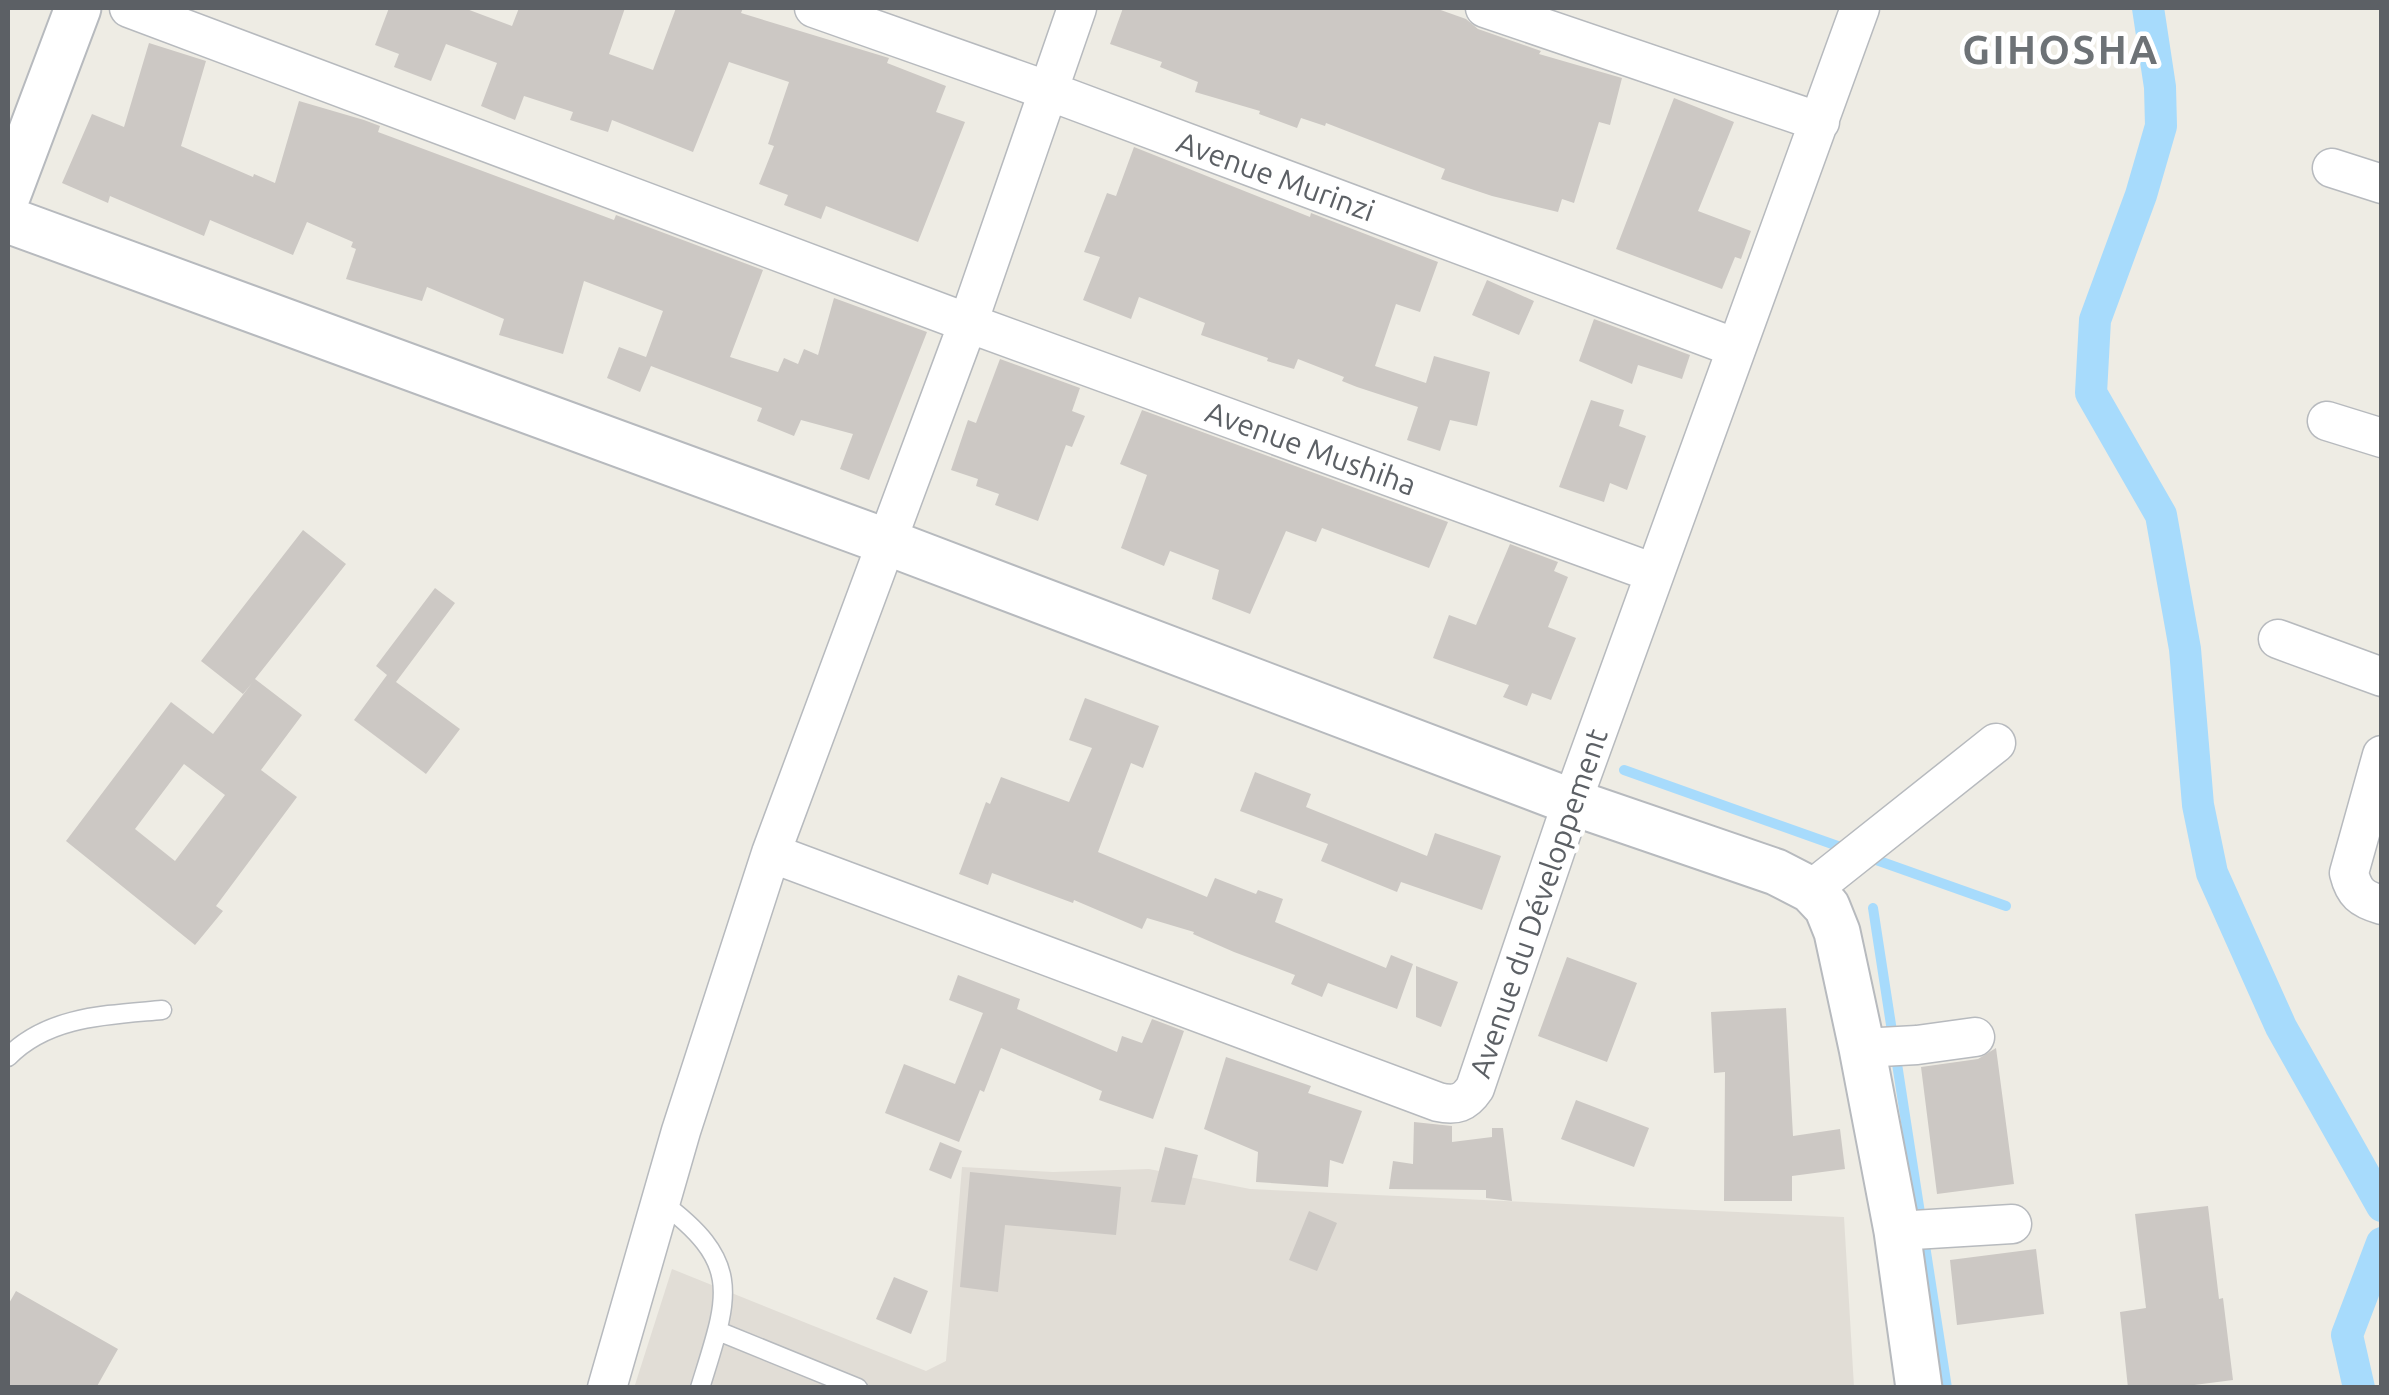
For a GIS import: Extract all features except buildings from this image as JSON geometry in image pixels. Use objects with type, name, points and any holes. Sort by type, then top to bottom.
[{"type":"street","points":[[8,194],[78,8]]},
{"type":"street","name":"Avenue Mushiha","points":[[129,8],[968,323],[1654,573]]},
{"type":"street","name":"Avenue Murinzi","points":[[814,8],[1046,90],[1736,348]]},
{"type":"street","points":[[607,1388],[771,853],[968,323],[1077,8]]},
{"type":"street","points":[[1485,8],[1820,122]]},
{"type":"street","name":"Avenue du Développement","points":[[771,853],[1452,1105],[1466,1101],[1476,1088],[1572,802],[1860,8]]},
{"type":"street","points":[[2332,168],[2382,184]]},
{"type":"street","points":[[8,220],[887,542],[1572,802],[1776,872],[1812,890],[1827,907],[1836,932],[1862,1048],[1897,1232],[1919,1388]]},
{"type":"street","points":[[2327,421],[2382,438]]},
{"type":"street","points":[[2278,639],[2382,677]]},
{"type":"street","points":[[1812,890],[1996,743]]},
{"type":"street","points":[[2382,755],[2349,872],[2353,890],[2364,900],[2382,906]]},
{"type":"street","points":[[1862,1048],[1974,1037]]},
{"type":"street","points":[[1897,1232],[2012,1224]]},
{"type":"lane","points":[[8,1057],[26,1038],[80,1018],[162,1010]]},
{"type":"lane","points":[[661,1202],[696,1228],[716,1256],[724,1290],[718,1330],[700,1388]]},
{"type":"lane","points":[[718,1330],[850,1386]]},
{"type":"shaded area","points":[[962,1167],[1053,1172],[1149,1169],[1250,1189],[1844,1217],[1854,1387],[634,1388],[672,1269],[926,1371],[946,1361]]},
{"type":"waterway","points":[[2148,8],[2160,87],[2161,126],[2141,195],[2095,320],[2091,393],[2161,515],[2185,649],[2198,805],[2212,873],[2281,1027],[2382,1206]]},
{"type":"waterway","points":[[1624,770],[1849,850]]},
{"type":"waterway","points":[[1865,856],[2006,906]]},
{"type":"waterway","points":[[1873,908],[1947,1388]]},
{"type":"waterway","points":[[2359,1388],[2347,1335],[2382,1243]]},
{"type":"district","name":"GIHOSHA","points":[[2061,49]]}]
